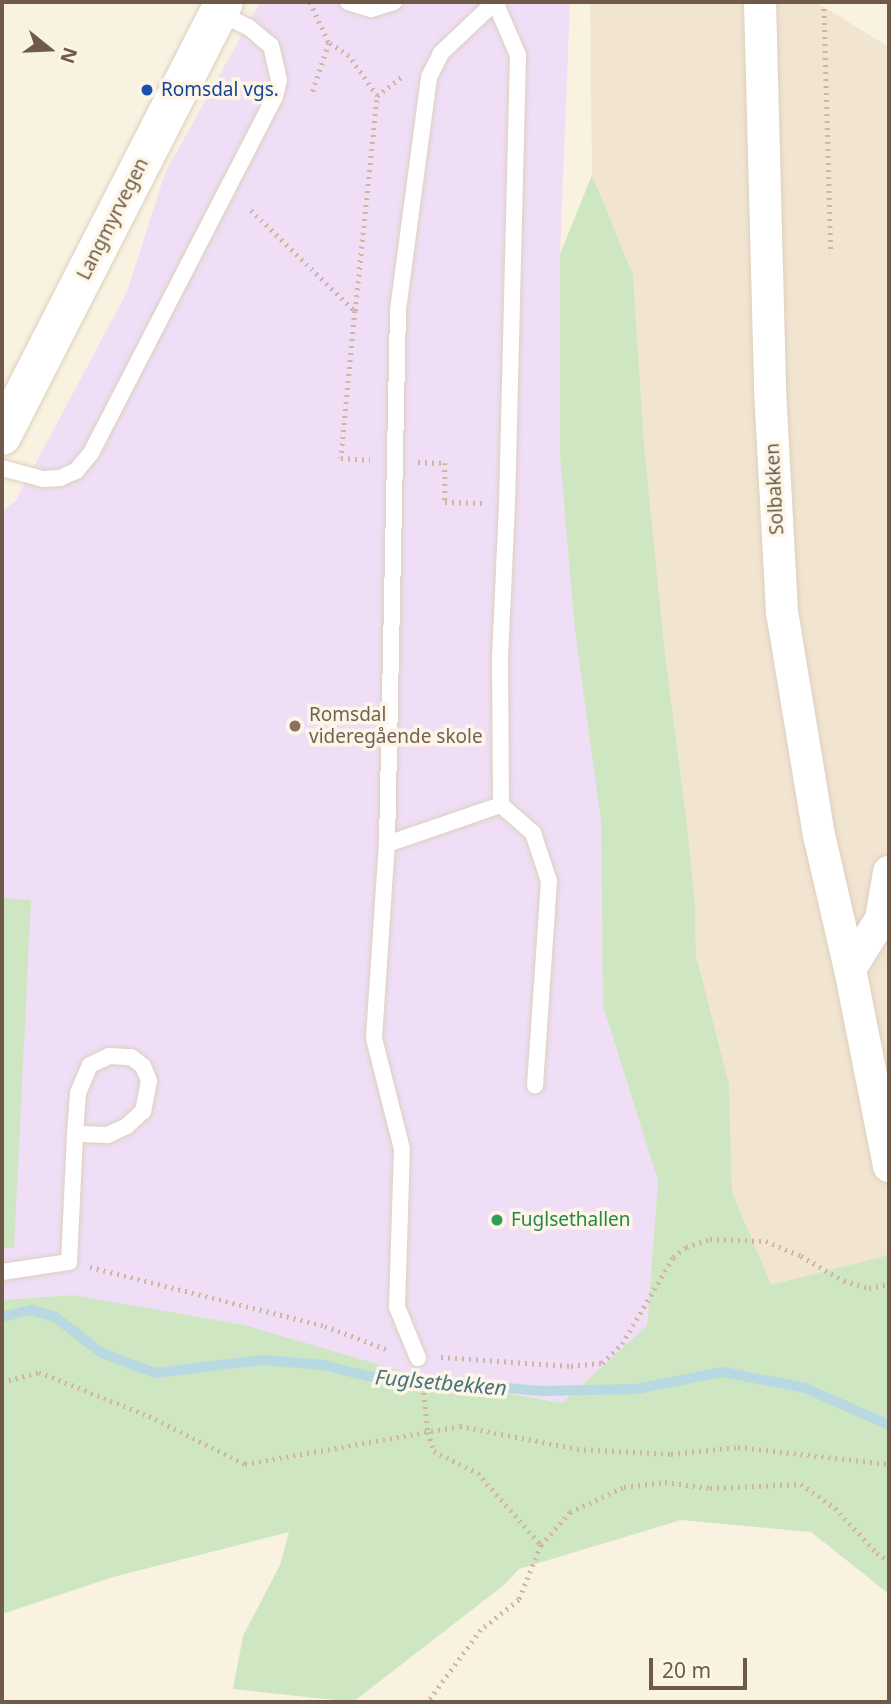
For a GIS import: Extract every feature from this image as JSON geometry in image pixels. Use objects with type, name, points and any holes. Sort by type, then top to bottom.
[{"type":"main road","name":"Langmyrvegen","points":[[4,427],[221,7]]},
{"type":"street","name":"Solbakken","points":[[760,2],[770,390],[782,612],[819,835],[850,969],[889,1166]]},
{"type":"street","points":[[850,969],[881,919],[889,872]]},
{"type":"lane","points":[[348,2],[371,9],[394,2]]},
{"type":"lane","points":[[418,1358],[397,1307],[402,1149],[374,1038],[387,844],[398,310],[429,77],[441,53],[495,2],[518,55],[507,504],[500,656],[501,805],[533,833],[549,881],[535,1086]]},
{"type":"lane","points":[[2,468],[43,479],[60,478],[76,471],[92,453],[275,97],[279,80],[271,46],[221,7]]},
{"type":"lane","points":[[387,844],[501,805]]},
{"type":"lane","points":[[2,1272],[69,1262],[75,1134],[78,1093],[90,1065],[109,1056],[131,1057],[143,1066],[149,1081],[143,1111],[127,1126],[108,1135],[75,1134]]},
{"type":"path","points":[[310,2],[329,43],[349,56],[377,96],[341,458],[445,463],[445,502],[507,504]]},
{"type":"path","points":[[824,2],[831,254]]},
{"type":"path","points":[[312,94],[329,43]]},
{"type":"path","points":[[251,209],[355,311]]},
{"type":"path","points":[[69,1262],[277,1313],[418,1358],[571,1366],[602,1363],[622,1344],[673,1257],[686,1247],[710,1239],[766,1241],[801,1256],[844,1281],[869,1288],[889,1284]]},
{"type":"path","points":[[2,1382],[39,1372],[149,1416],[245,1464],[460,1426],[577,1449],[671,1454],[738,1447],[889,1464]]},
{"type":"path","points":[[428,1405],[428,1432],[434,1451],[478,1472],[541,1545]]},
{"type":"path","points":[[428,1702],[481,1630],[519,1600],[541,1545],[570,1512],[624,1487],[666,1482],[710,1488],[800,1484],[835,1508],[877,1553],[889,1561]]},
{"type":"shaded area","name":"Romsdal videregående skole","points":[[260,2],[570,2],[560,254],[560,457],[601,822],[603,1006],[658,1181],[647,1326],[563,1403],[425,1378],[73,1295],[2,1300],[2,512],[16,500],[127,292],[165,173]]},
{"type":"shaded area","points":[[590,2],[816,2],[889,47],[889,1255],[771,1286],[732,1192],[729,1084],[696,955],[695,904],[664,646],[644,445],[633,275],[592,175]]},
{"type":"green space","points":[[592,175],[633,275],[644,445],[664,646],[695,904],[696,955],[729,1084],[732,1192],[771,1285],[889,1255],[889,1594],[811,1532],[681,1520],[519,1569],[504,1585],[353,1702],[233,1689],[243,1636],[280,1565],[289,1532],[113,1577],[2,1614],[2,1300],[73,1295],[244,1325],[425,1378],[562,1403],[647,1326],[658,1181],[603,1006],[601,822],[575,630],[560,457],[560,254]]},
{"type":"green space","points":[[2,898],[31,900],[14,1248],[2,1247]]},
{"type":"waterway","name":"Fuglsetbekken","points":[[2,1317],[31,1310],[55,1317],[102,1353],[155,1373],[263,1360],[323,1365],[367,1376],[541,1391],[636,1389],[723,1372],[805,1388],[889,1425]]},
{"type":"place","name":"Romsdal vgs.","points":[[147,90]]},
{"type":"place","name":"Romsdal videregående skole","points":[[295,726]]},
{"type":"place","name":"Fuglsethallen","points":[[497,1220]]}]
